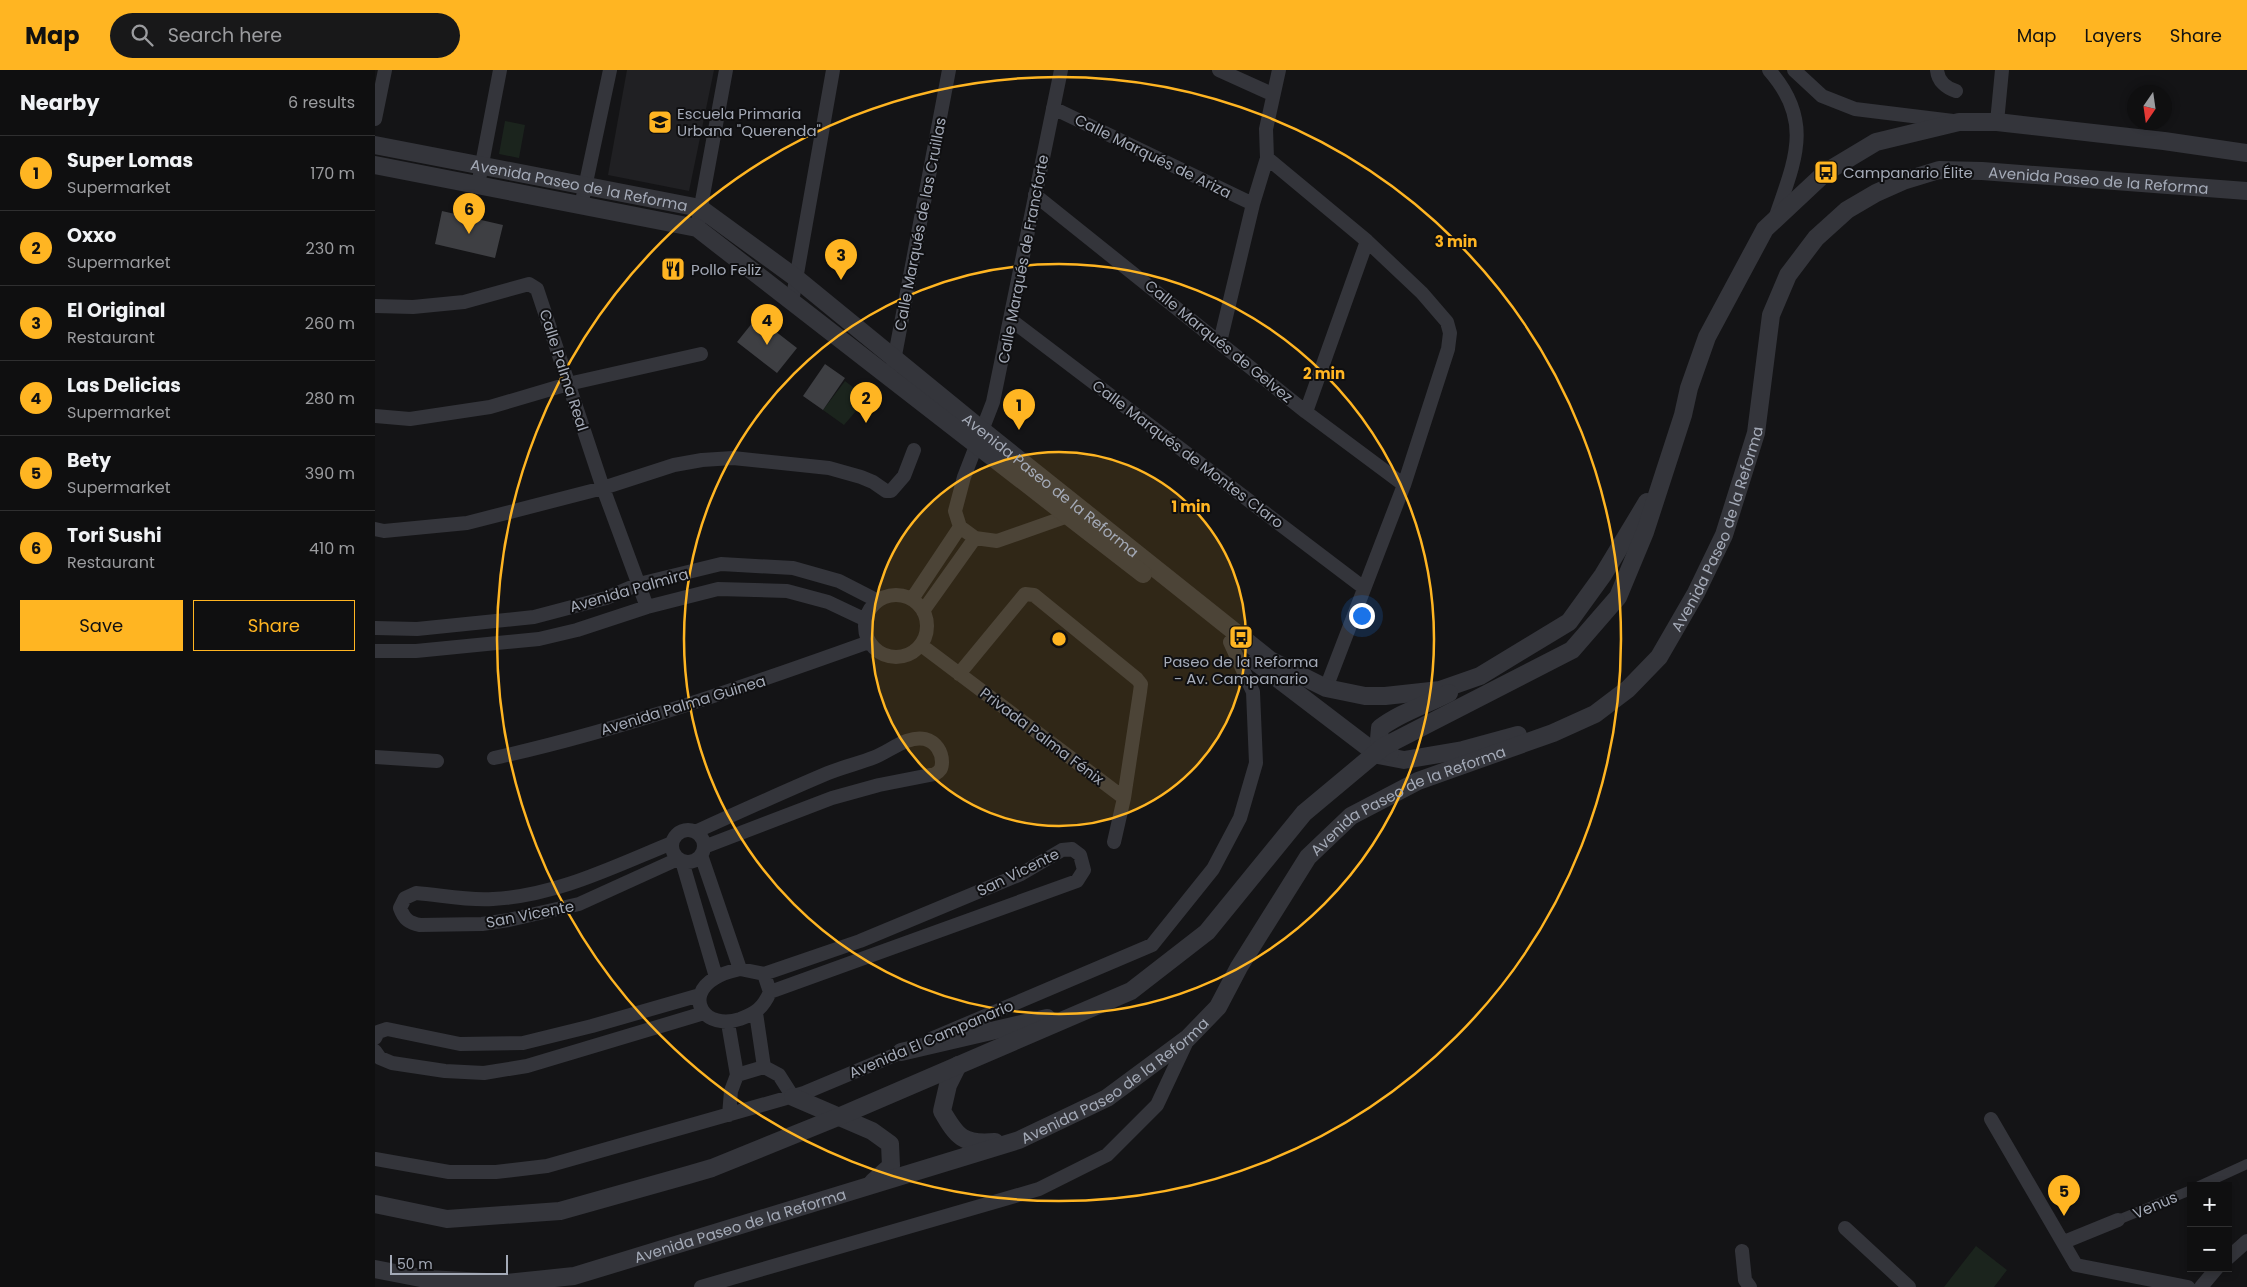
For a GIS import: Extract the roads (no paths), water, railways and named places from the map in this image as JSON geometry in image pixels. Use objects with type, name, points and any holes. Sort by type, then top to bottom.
[{"type":"street","points":[[375,119],[385,70]]},
{"type":"street","points":[[478,185],[500,70]]},
{"type":"street","points":[[581,206],[610,70]]},
{"type":"street","points":[[697,228],[726,70]]},
{"type":"street","points":[[792,302],[833,70]]},
{"type":"street","name":"Calle Marqués de las Cruillas","points":[[891,379],[949,70]]},
{"type":"street","name":"Calle Marqués de Francforte","points":[[979,437],[993,402],[1061,70]]},
{"type":"street","points":[[1219,70],[1272,94]]},
{"type":"street","points":[[1221,342],[1253,204],[1267,158],[1266,128],[1272,94],[1279,70]]},
{"type":"street","points":[[1769,70],[1778,80],[1792,108],[1798,132],[1797,152],[1775,219]]},
{"type":"street","points":[[1794,70],[1822,96],[1855,109],[1959,122]]},
{"type":"street","points":[[1937,70],[1938,78],[1947,88],[1956,91]]},
{"type":"street","points":[[1997,122],[2002,70]]},
{"type":"street","name":"Calle Marqués de Ariza","points":[[1053,108],[1253,204]]},
{"type":"street","name":"Avenida Paseo de la Reforma","points":[[375,1204],[447,1218],[560,1211],[711,1168],[838,1117],[1131,991],[1207,932],[1303,813],[1383,748],[1572,650],[1618,597],[1645,532],[1683,415],[1689,388],[1707,337],[1765,229],[1826,172],[1876,142],[1959,122],[1997,122],[2164,141],[2247,153]]},
{"type":"street","name":"Avenida Paseo de la Reforma","points":[[375,146],[701,208],[796,278],[895,360],[1067,516],[1378,755],[1404,760]]},
{"type":"street","points":[[1267,158],[1367,241],[1422,293],[1447,322],[1450,334],[1448,349],[1404,485],[1326,688]]},
{"type":"street","name":"Avenida Paseo de la Reforma","points":[[375,165],[697,228],[891,379],[979,437],[1270,660],[1326,688],[1365,696],[1385,696],[1440,690],[1480,676],[1569,622],[1603,575],[1662,478]]},
{"type":"street","name":"Avenida Paseo de la Reforma","points":[[375,1269],[426,1279],[507,1283],[567,1282],[1019,1140],[1107,1098],[1188,1038],[1218,1007],[1239,967],[1308,857],[1351,816],[1418,781],[1553,733],[1595,714],[1628,689],[1659,657],[1696,593],[1723,535],[1756,433],[1771,315],[1788,275],[1816,238],[1847,210],[1903,181],[1939,170],[1982,171],[2247,191]]},
{"type":"street","name":"Calle Marqués de Gelvez","points":[[1035,195],[1221,342],[1306,412],[1404,485]]},
{"type":"street","points":[[1306,412],[1367,241]]},
{"type":"street","name":"Calle Palma Real","points":[[375,306],[413,307],[464,302],[529,284],[537,289],[603,488],[647,607]]},
{"type":"street","name":"Calle Marqués de Montes Claro","points":[[1011,320],[1364,588]]},
{"type":"street","points":[[375,416],[409,419],[490,407],[568,384],[701,354]]},
{"type":"street","points":[[979,437],[958,494],[955,511],[960,527],[975,538],[997,541],[1067,516]]},
{"type":"street","points":[[375,529],[467,524],[603,488],[674,465],[703,460],[733,458],[829,468],[873,482],[886,492],[891,491],[904,476],[914,450]]},
{"type":"street","points":[[911,599],[960,527]]},
{"type":"street","points":[[923,611],[975,538]]},
{"type":"street","name":"Avenida Palmira","points":[[375,628],[417,629],[534,617],[606,598],[639,584],[721,564],[793,568],[839,580],[878,602]]},
{"type":"street","name":"Avenida Palmira","points":[[375,651],[416,651],[539,638],[577,630],[647,607],[719,589],[787,591],[828,602],[866,620]]},
{"type":"street","name":"Privada Palma Fénix","points":[[959,674],[1025,594],[1034,595],[1137,679],[1141,684],[1124,798],[1114,842]]},
{"type":"street","points":[[894,595],[911,599],[923,611],[927,628],[921,645],[909,655],[894,658],[880,653],[869,642],[866,631],[868,613],[878,602],[894,595]]},
{"type":"street","name":"Avenida Palma Guinea","points":[[493,758],[562,743],[765,679],[869,642]]},
{"type":"street","name":"Avenida El Campanario","points":[[375,1159],[449,1172],[496,1172],[547,1166],[793,1097],[1152,945],[1213,869],[1240,818],[1256,763],[1253,692],[1230,642]]},
{"type":"street","name":"Privada Palma Fénix","points":[[921,645],[1124,798]]},
{"type":"street","points":[[1480,676],[1424,706],[1396,716],[1380,728],[1379,739],[1381,748],[1404,760],[1463,750],[1595,714]]},
{"type":"street","points":[[680,860],[696,860],[703,851],[832,798],[879,785],[935,774],[940,771],[943,765],[942,756],[931,742],[925,739],[915,739],[875,757],[830,772],[695,832],[681,832],[672,843],[673,852],[680,860],[716,977]]},
{"type":"street","points":[[375,757],[437,762]]},
{"type":"street","points":[[695,832],[703,841],[703,851],[740,968]]},
{"type":"street","name":"San Vicente","points":[[672,843],[571,883],[524,895],[492,900],[416,893],[405,898],[400,908],[403,916],[411,924],[482,924],[509,920],[579,904],[680,860]]},
{"type":"street","name":"San Vicente","points":[[764,974],[860,941],[1021,874],[1062,850],[1072,849],[1080,855],[1084,870],[1077,881],[869,958],[770,992]]},
{"type":"street","points":[[860,941],[869,958]]},
{"type":"street","points":[[740,968],[764,974],[770,992],[765,1004],[756,1013],[728,1022],[714,1020],[703,1013],[700,1006],[701,995],[706,984],[716,977],[740,968]]},
{"type":"street","points":[[375,1038],[378,1032],[387,1029],[460,1044],[523,1043],[592,1026],[701,995]]},
{"type":"street","points":[[901,1052],[1092,1008]]},
{"type":"street","points":[[375,1051],[380,1058],[393,1063],[445,1071],[484,1072],[527,1066],[703,1013]]},
{"type":"street","points":[[756,1013],[764,1067]]},
{"type":"street","points":[[728,1022],[737,1075],[731,1091],[729,1115]]},
{"type":"street","points":[[592,1026],[596,1044]]},
{"type":"street","points":[[701,1287],[1039,1189],[1107,1155],[1157,1105],[1188,1038]]},
{"type":"street","points":[[958,1066],[948,1085],[943,1110],[955,1134],[978,1144],[1019,1140]]},
{"type":"street","points":[[737,1075],[764,1067],[779,1075],[793,1097],[872,1131],[890,1144],[891,1166],[867,1187]]},
{"type":"street","points":[[1991,1119],[2076,1265],[2188,1287]]},
{"type":"street","points":[[2208,1182],[2247,1164]]},
{"type":"street","name":"Venus","points":[[2118,1220],[2187,1192]]},
{"type":"street","points":[[2064,1242],[2118,1220]]},
{"type":"street","points":[[1845,1228],[1909,1287]]},
{"type":"street","points":[[2232,1254],[2247,1241]]},
{"type":"street","points":[[1742,1251],[1745,1280],[1750,1287]]},
{"type":"street","points":[[2201,1287],[2214,1272]]},
{"type":"place","name":"Escuela Primaria Urbana \"Querenda\"","points":[[660,122]]},
{"type":"place","name":"Campanario Élite","points":[[1826,172]]},
{"type":"place","name":"Tori Sushi","points":[[469,234]]},
{"type":"place","name":"Pollo Feliz","points":[[673,269]]},
{"type":"place","name":"El Original","points":[[841,280]]},
{"type":"place","name":"Las Delicias","points":[[767,345]]},
{"type":"place","name":"Oxxo","points":[[866,423]]},
{"type":"place","name":"Super Lomas","points":[[1019,430]]},
{"type":"place","name":"Paseo de la Reforma - Av. Campanario","points":[[1241,637]]},
{"type":"place","name":"Bety","points":[[2064,1216]]}]
